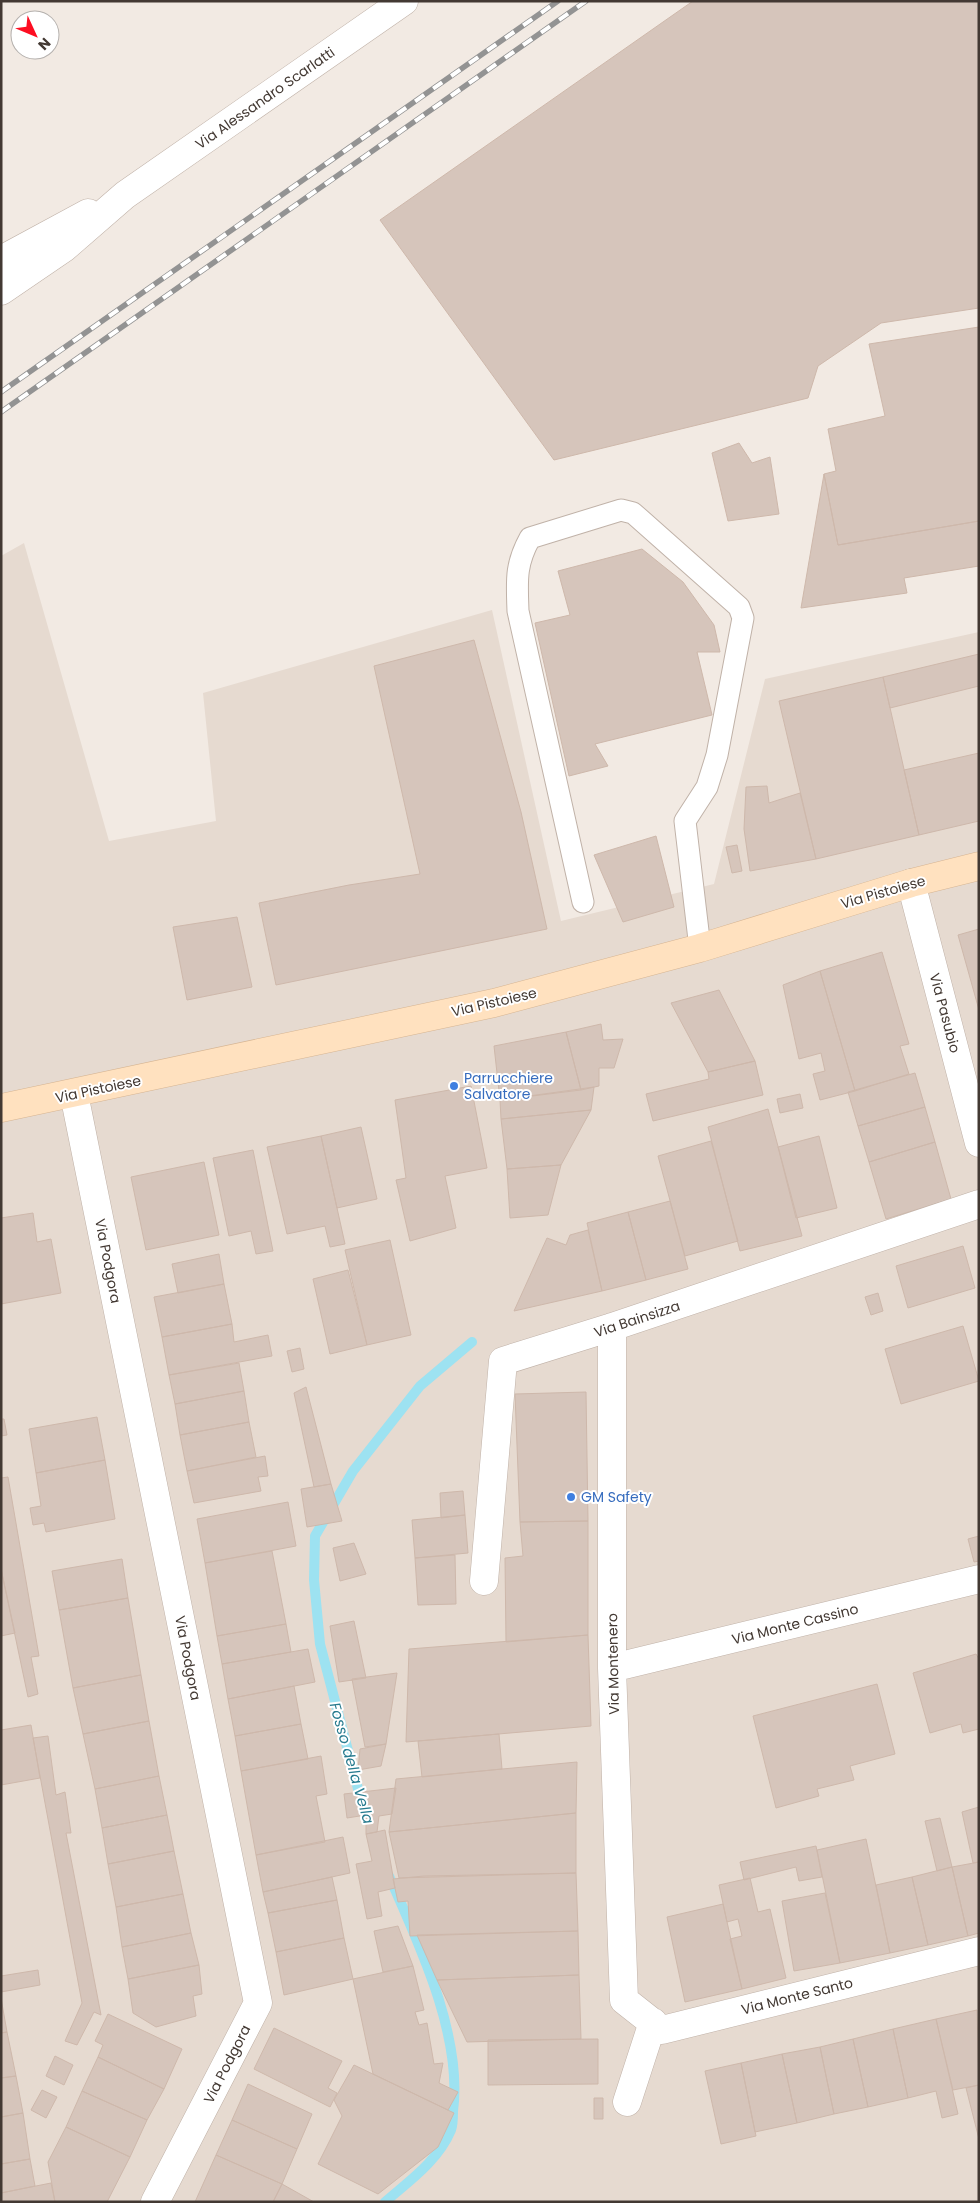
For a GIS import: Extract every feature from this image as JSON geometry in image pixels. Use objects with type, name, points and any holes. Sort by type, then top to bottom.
[{"type":"main road","name":"Via Pistoiese","points":[[1,1108],[74,1094],[494,1003],[700,948],[910,883],[979,866]]},
{"type":"street","name":"Via Alessandro Scarlatti","points":[[1,291],[64,248],[125,195],[404,1]]},
{"type":"street","name":"Via Alessandro Scarlatti","points":[[1,260],[125,195]]},
{"type":"street","name":"Via Pasubio","points":[[910,883],[979,1143]]},
{"type":"street","name":"Via Podgora","points":[[74,1094],[258,2003],[155,2202]]},
{"type":"street","name":"Via Bainsizza","points":[[484,1581],[503,1361],[612,1327],[979,1204]]},
{"type":"street","name":"Via Montenero","points":[[612,1327],[612,1668],[624,2000]]},
{"type":"street","name":"Via Monte Cassino","points":[[612,1668],[979,1579]]},
{"type":"street","name":"Via Monte Santo","points":[[624,2000],[662,2030],[979,1951]]},
{"type":"street","points":[[627,2102],[653,2022]]},
{"type":"lane","points":[[583,902],[518,611],[517,578],[520,556],[530,538],[621,510],[632,512],[739,607],[743,618],[717,755],[707,786],[685,821],[700,948]]},
{"type":"shaded area","points":[[24,543],[109,841],[216,821],[203,693],[492,610],[561,921],[714,884],[765,679],[979,632],[979,2202],[1,2202],[1,556]]},
{"type":"building","points":[[693,1],[979,1],[979,308],[881,323],[818,366],[808,398],[554,460],[380,220]]},
{"type":"building","points":[[979,327],[979,521],[838,545],[824,474],[836,471],[828,429],[885,416],[869,344]]},
{"type":"building","points":[[739,443],[752,463],[770,457],[779,514],[728,521],[712,453]]},
{"type":"building","points":[[824,474],[838,545],[979,521],[979,566],[904,578],[907,593],[801,608]]},
{"type":"building","points":[[642,549],[683,582],[714,625],[720,652],[697,652],[712,715],[595,744],[608,766],[569,776],[535,623],[570,615],[558,571]]},
{"type":"building","points":[[474,640],[521,812],[547,929],[276,985],[259,903],[349,885],[420,874],[374,666]]},
{"type":"building","points":[[979,654],[979,686],[890,708],[883,677]]},
{"type":"building","points":[[883,677],[919,835],[816,859],[779,701]]},
{"type":"building","points":[[979,753],[979,821],[919,835],[904,770]]},
{"type":"building","points":[[767,786],[769,803],[800,793],[816,859],[750,871],[744,829],[746,787]]},
{"type":"building","points":[[656,836],[674,907],[623,922],[594,855]]},
{"type":"building","points":[[737,845],[742,871],[732,873],[726,847]]},
{"type":"building","points":[[237,917],[252,987],[187,1000],[173,927]]},
{"type":"building","points":[[979,929],[979,1010],[958,935]]},
{"type":"building","points":[[882,952],[909,1044],[900,1046],[909,1074],[855,1091],[820,971]]},
{"type":"building","points":[[820,971],[855,1091],[820,1100],[813,1074],[825,1071],[821,1053],[799,1059],[783,985]]},
{"type":"building","points":[[719,990],[755,1061],[708,1072],[671,1003]]},
{"type":"building","points":[[601,1024],[603,1040],[623,1039],[614,1068],[599,1068],[599,1086],[581,1090],[566,1032]]},
{"type":"building","points":[[566,1032],[581,1090],[500,1100],[494,1046]]},
{"type":"building","points":[[755,1061],[763,1095],[653,1121],[646,1094],[709,1079],[708,1072]]},
{"type":"building","points":[[915,1073],[925,1107],[858,1126],[848,1092]]},
{"type":"building","points":[[471,1086],[487,1168],[445,1176],[456,1228],[410,1241],[396,1180],[406,1178],[395,1100]]},
{"type":"building","points":[[594,1087],[591,1110],[501,1119],[500,1100]]},
{"type":"building","points":[[800,1094],[803,1108],[780,1113],[777,1099]]},
{"type":"building","points":[[925,1107],[935,1142],[869,1162],[858,1126]]},
{"type":"building","points":[[768,1109],[802,1236],[740,1251],[708,1127]]},
{"type":"building","points":[[591,1110],[561,1165],[507,1169],[501,1119]]},
{"type":"building","points":[[361,1127],[377,1199],[337,1208],[321,1136]]},
{"type":"building","points":[[321,1136],[345,1244],[330,1247],[325,1226],[287,1234],[267,1147]]},
{"type":"building","points":[[819,1136],[837,1208],[796,1218],[778,1147]]},
{"type":"building","points":[[711,1141],[738,1241],[685,1256],[658,1156]]},
{"type":"building","points":[[935,1142],[951,1199],[886,1219],[869,1162]]},
{"type":"building","points":[[253,1150],[273,1251],[256,1254],[251,1231],[229,1236],[213,1158]]},
{"type":"building","points":[[204,1162],[219,1235],[146,1250],[131,1177]]},
{"type":"building","points":[[561,1165],[548,1215],[510,1218],[507,1169]]},
{"type":"building","points":[[670,1201],[688,1269],[646,1280],[628,1212]]},
{"type":"building","points":[[628,1212],[646,1280],[602,1291],[587,1223]]},
{"type":"building","points":[[33,1213],[37,1242],[51,1239],[61,1293],[1,1304],[1,1218]]},
{"type":"building","points":[[588,1230],[602,1291],[514,1311],[547,1238],[566,1245],[570,1235]]},
{"type":"building","points":[[390,1240],[411,1335],[367,1345],[345,1250]]},
{"type":"building","points":[[963,1246],[975,1288],[908,1308],[896,1266]]},
{"type":"building","points":[[219,1254],[224,1284],[178,1293],[172,1264]]},
{"type":"building","points":[[348,1270],[367,1345],[330,1354],[313,1279]]},
{"type":"building","points":[[224,1284],[232,1324],[162,1337],[154,1297]]},
{"type":"building","points":[[878,1293],[883,1311],[871,1315],[865,1297]]},
{"type":"building","points":[[232,1324],[234,1342],[268,1335],[272,1356],[169,1375],[162,1337]]},
{"type":"building","points":[[963,1326],[979,1381],[901,1404],[885,1349]]},
{"type":"building","points":[[300,1348],[304,1369],[292,1372],[287,1351]]},
{"type":"building","points":[[239,1363],[244,1391],[175,1404],[169,1375]]},
{"type":"building","points":[[306,1387],[331,1484],[314,1487],[294,1393]]},
{"type":"building","points":[[244,1391],[249,1422],[180,1435],[175,1404]]},
{"type":"building","points":[[586,1392],[588,1521],[520,1522],[515,1394]]},
{"type":"building","points":[[97,1417],[105,1460],[36,1473],[29,1429]]},
{"type":"building","points":[[1,1419],[4,1419],[7,1435],[1,1436]]},
{"type":"building","points":[[249,1422],[256,1457],[187,1471],[180,1435]]},
{"type":"building","points":[[265,1456],[268,1476],[258,1477],[261,1491],[194,1503],[187,1471]]},
{"type":"building","points":[[105,1460],[115,1519],[46,1532],[44,1523],[33,1525],[30,1508],[41,1506],[36,1473]]},
{"type":"building","points":[[8,1477],[39,1656],[31,1657],[38,1694],[28,1697],[1,1569],[1,1478]]},
{"type":"building","points":[[331,1484],[342,1521],[307,1527],[301,1489]]},
{"type":"building","points":[[463,1491],[465,1515],[441,1518],[440,1493]]},
{"type":"building","points":[[288,1502],[296,1546],[205,1563],[197,1519]]},
{"type":"building","points":[[465,1515],[468,1553],[415,1558],[412,1520]]},
{"type":"building","points":[[588,1521],[588,1635],[506,1642],[505,1558],[523,1556],[520,1522]]},
{"type":"building","points":[[979,1536],[979,1561],[974,1562],[968,1539]]},
{"type":"building","points":[[354,1543],[366,1574],[340,1581],[333,1548]]},
{"type":"building","points":[[272,1551],[286,1624],[217,1636],[205,1563]]},
{"type":"building","points":[[455,1555],[456,1604],[418,1605],[415,1558]]},
{"type":"building","points":[[122,1559],[128,1598],[59,1610],[52,1571]]},
{"type":"building","points":[[1,1569],[15,1633],[1,1636]]},
{"type":"building","points":[[128,1598],[141,1675],[73,1688],[59,1610]]},
{"type":"building","points":[[354,1621],[366,1678],[339,1682],[330,1626]]},
{"type":"building","points":[[286,1624],[291,1652],[222,1664],[217,1636]]},
{"type":"building","points":[[588,1635],[591,1726],[406,1742],[409,1649]]},
{"type":"building","points":[[308,1649],[315,1682],[228,1699],[222,1664]]},
{"type":"building","points":[[976,1654],[979,1659],[979,1729],[963,1733],[961,1724],[930,1733],[913,1673]]},
{"type":"building","points":[[397,1673],[386,1744],[365,1747],[352,1679]]},
{"type":"building","points":[[141,1675],[149,1721],[83,1734],[73,1688]]},
{"type":"building","points":[[877,1684],[895,1754],[850,1766],[854,1780],[817,1789],[819,1796],[776,1808],[753,1716]]},
{"type":"building","points":[[294,1686],[301,1724],[235,1736],[228,1699]]},
{"type":"building","points":[[149,1721],[159,1776],[95,1789],[83,1734]]},
{"type":"building","points":[[301,1724],[308,1759],[241,1771],[235,1736]]},
{"type":"building","points":[[31,1725],[40,1778],[1,1785],[1,1730]]},
{"type":"building","points":[[499,1734],[502,1769],[422,1777],[418,1741]]},
{"type":"building","points":[[48,1736],[56,1795],[65,1792],[71,1833],[66,1833],[101,2015],[94,2012],[77,2045],[65,2041],[82,2003],[33,1738]]},
{"type":"building","points":[[386,1744],[381,1766],[358,1770],[360,1749]]},
{"type":"building","points":[[321,1756],[327,1794],[316,1796],[325,1842],[256,1855],[241,1771]]},
{"type":"building","points":[[577,1762],[576,1813],[389,1832],[396,1779]]},
{"type":"building","points":[[159,1776],[167,1815],[102,1828],[95,1789]]},
{"type":"building","points":[[396,1788],[392,1814],[379,1816],[377,1832],[366,1834],[366,1815],[347,1818],[344,1794]]},
{"type":"building","points":[[979,1807],[979,1862],[973,1863],[962,1812]]},
{"type":"building","points":[[576,1813],[576,1873],[399,1878],[389,1832]]},
{"type":"building","points":[[167,1815],[174,1851],[108,1864],[102,1828]]},
{"type":"building","points":[[940,1818],[952,1867],[937,1871],[925,1821]]},
{"type":"building","points":[[385,1830],[395,1888],[378,1892],[382,1916],[367,1919],[356,1864],[372,1861],[366,1834]]},
{"type":"building","points":[[343,1837],[350,1873],[263,1892],[256,1855]]},
{"type":"building","points":[[866,1839],[890,1953],[840,1963],[817,1850]]},
{"type":"building","points":[[816,1846],[822,1877],[799,1881],[796,1867],[744,1880],[740,1862]]},
{"type":"building","points":[[174,1851],[183,1894],[116,1907],[108,1864]]},
{"type":"building","points":[[979,1862],[979,1933],[968,1936],[952,1867]]},
{"type":"building","points":[[952,1867],[968,1936],[928,1945],[912,1877]]},
{"type":"building","points":[[576,1873],[578,1931],[410,1936],[408,1901],[398,1902],[393,1879],[424,1876]]},
{"type":"building","points":[[332,1877],[337,1900],[268,1913],[263,1892]]},
{"type":"building","points":[[912,1877],[928,1945],[890,1953],[876,1885]]},
{"type":"building","points":[[750,1878],[758,1912],[770,1909],[786,1978],[742,1989],[730,1939],[742,1936],[738,1919],[727,1922],[719,1885]]},
{"type":"building","points":[[825,1893],[840,1963],[794,1971],[782,1901]]},
{"type":"building","points":[[183,1894],[191,1933],[122,1947],[116,1907]]},
{"type":"building","points":[[337,1900],[344,1938],[276,1952],[268,1913]]},
{"type":"building","points":[[723,1904],[742,1989],[685,2002],[667,1917]]},
{"type":"building","points":[[398,1926],[413,1966],[383,1972],[374,1931]]},
{"type":"building","points":[[578,1931],[579,1975],[437,1980],[417,1935]]},
{"type":"building","points":[[191,1933],[199,1965],[128,1979],[122,1947]]},
{"type":"building","points":[[344,1938],[353,1979],[284,1995],[276,1952]]},
{"type":"building","points":[[199,1965],[202,1994],[193,1996],[196,2016],[156,2027],[133,2013],[128,1979]]},
{"type":"building","points":[[413,1966],[424,2010],[415,2012],[419,2025],[427,2023],[434,2064],[443,2063],[439,2083],[458,2092],[448,2110],[373,2074],[353,1979]]},
{"type":"building","points":[[38,1970],[40,1985],[1,1992],[1,1976]]},
{"type":"building","points":[[579,1975],[581,2039],[467,2042],[437,1980]]},
{"type":"building","points":[[1,1998],[7,2032],[1,2033]]},
{"type":"building","points":[[977,2010],[979,2085],[953,2090],[936,2019]]},
{"type":"building","points":[[108,2014],[182,2049],[164,2089],[98,2057],[103,2045],[95,2041]]},
{"type":"building","points":[[936,2019],[958,2114],[942,2118],[936,2091],[908,2098],[893,2029]]},
{"type":"building","points":[[274,2028],[342,2061],[328,2088],[337,2093],[330,2107],[254,2069]]},
{"type":"building","points":[[893,2029],[908,2098],[868,2107],[853,2039]]},
{"type":"building","points":[[7,2032],[16,2076],[1,2078],[1,2033]]},
{"type":"building","points":[[598,2039],[598,2084],[488,2085],[488,2040]]},
{"type":"building","points":[[853,2039],[868,2107],[834,2114],[820,2047]]},
{"type":"building","points":[[820,2047],[834,2114],[797,2123],[782,2054]]},
{"type":"building","points":[[782,2054],[797,2123],[755,2132],[741,2063]]},
{"type":"building","points":[[55,2056],[73,2065],[64,2085],[46,2076]]},
{"type":"building","points":[[98,2057],[164,2089],[147,2120],[82,2091]]},
{"type":"building","points":[[741,2063],[756,2136],[721,2144],[705,2071]]},
{"type":"building","points":[[354,2065],[454,2113],[438,2147],[378,2194],[318,2164],[342,2116],[334,2100]]},
{"type":"building","points":[[16,2076],[23,2113],[1,2117],[1,2078]]},
{"type":"building","points":[[248,2084],[312,2114],[297,2149],[232,2120]]},
{"type":"building","points":[[979,2085],[979,2139],[966,2088]]},
{"type":"building","points":[[42,2090],[57,2097],[46,2118],[31,2110]]},
{"type":"building","points":[[82,2091],[147,2120],[130,2157],[66,2127]]},
{"type":"building","points":[[594,2098],[603,2098],[603,2119],[594,2119]]},
{"type":"building","points":[[23,2113],[30,2159],[1,2164],[1,2117]]},
{"type":"building","points":[[232,2120],[297,2149],[282,2184],[216,2155]]},
{"type":"building","points":[[66,2127],[130,2157],[107,2202],[55,2202],[48,2162]]},
{"type":"building","points":[[216,2155],[282,2184],[273,2202],[195,2202]]},
{"type":"building","points":[[30,2159],[35,2186],[1,2193],[1,2164]]},
{"type":"building","points":[[51,2183],[55,2202],[1,2202],[1,2193]]},
{"type":"building","points":[[282,2184],[314,2202],[273,2202]]},
{"type":"waterway","name":"Fosso della Vella","points":[[362,1804],[320,1644],[314,1580],[315,1536],[353,1471],[420,1386],[472,1342]]},
{"type":"waterway","name":"Fosso della Vella","points":[[385,2202],[431,2161],[445,2141],[452,2126],[454,2082],[451,2052],[436,1991],[425,1960],[389,1876]]},
{"type":"railway","points":[[1,392],[558,1]]},
{"type":"railway","points":[[1,412],[586,1]]},
{"type":"place","name":"Parrucchiere Salvatore","points":[[454,1086]]},
{"type":"place","name":"GM Safety","points":[[571,1497]]}]
